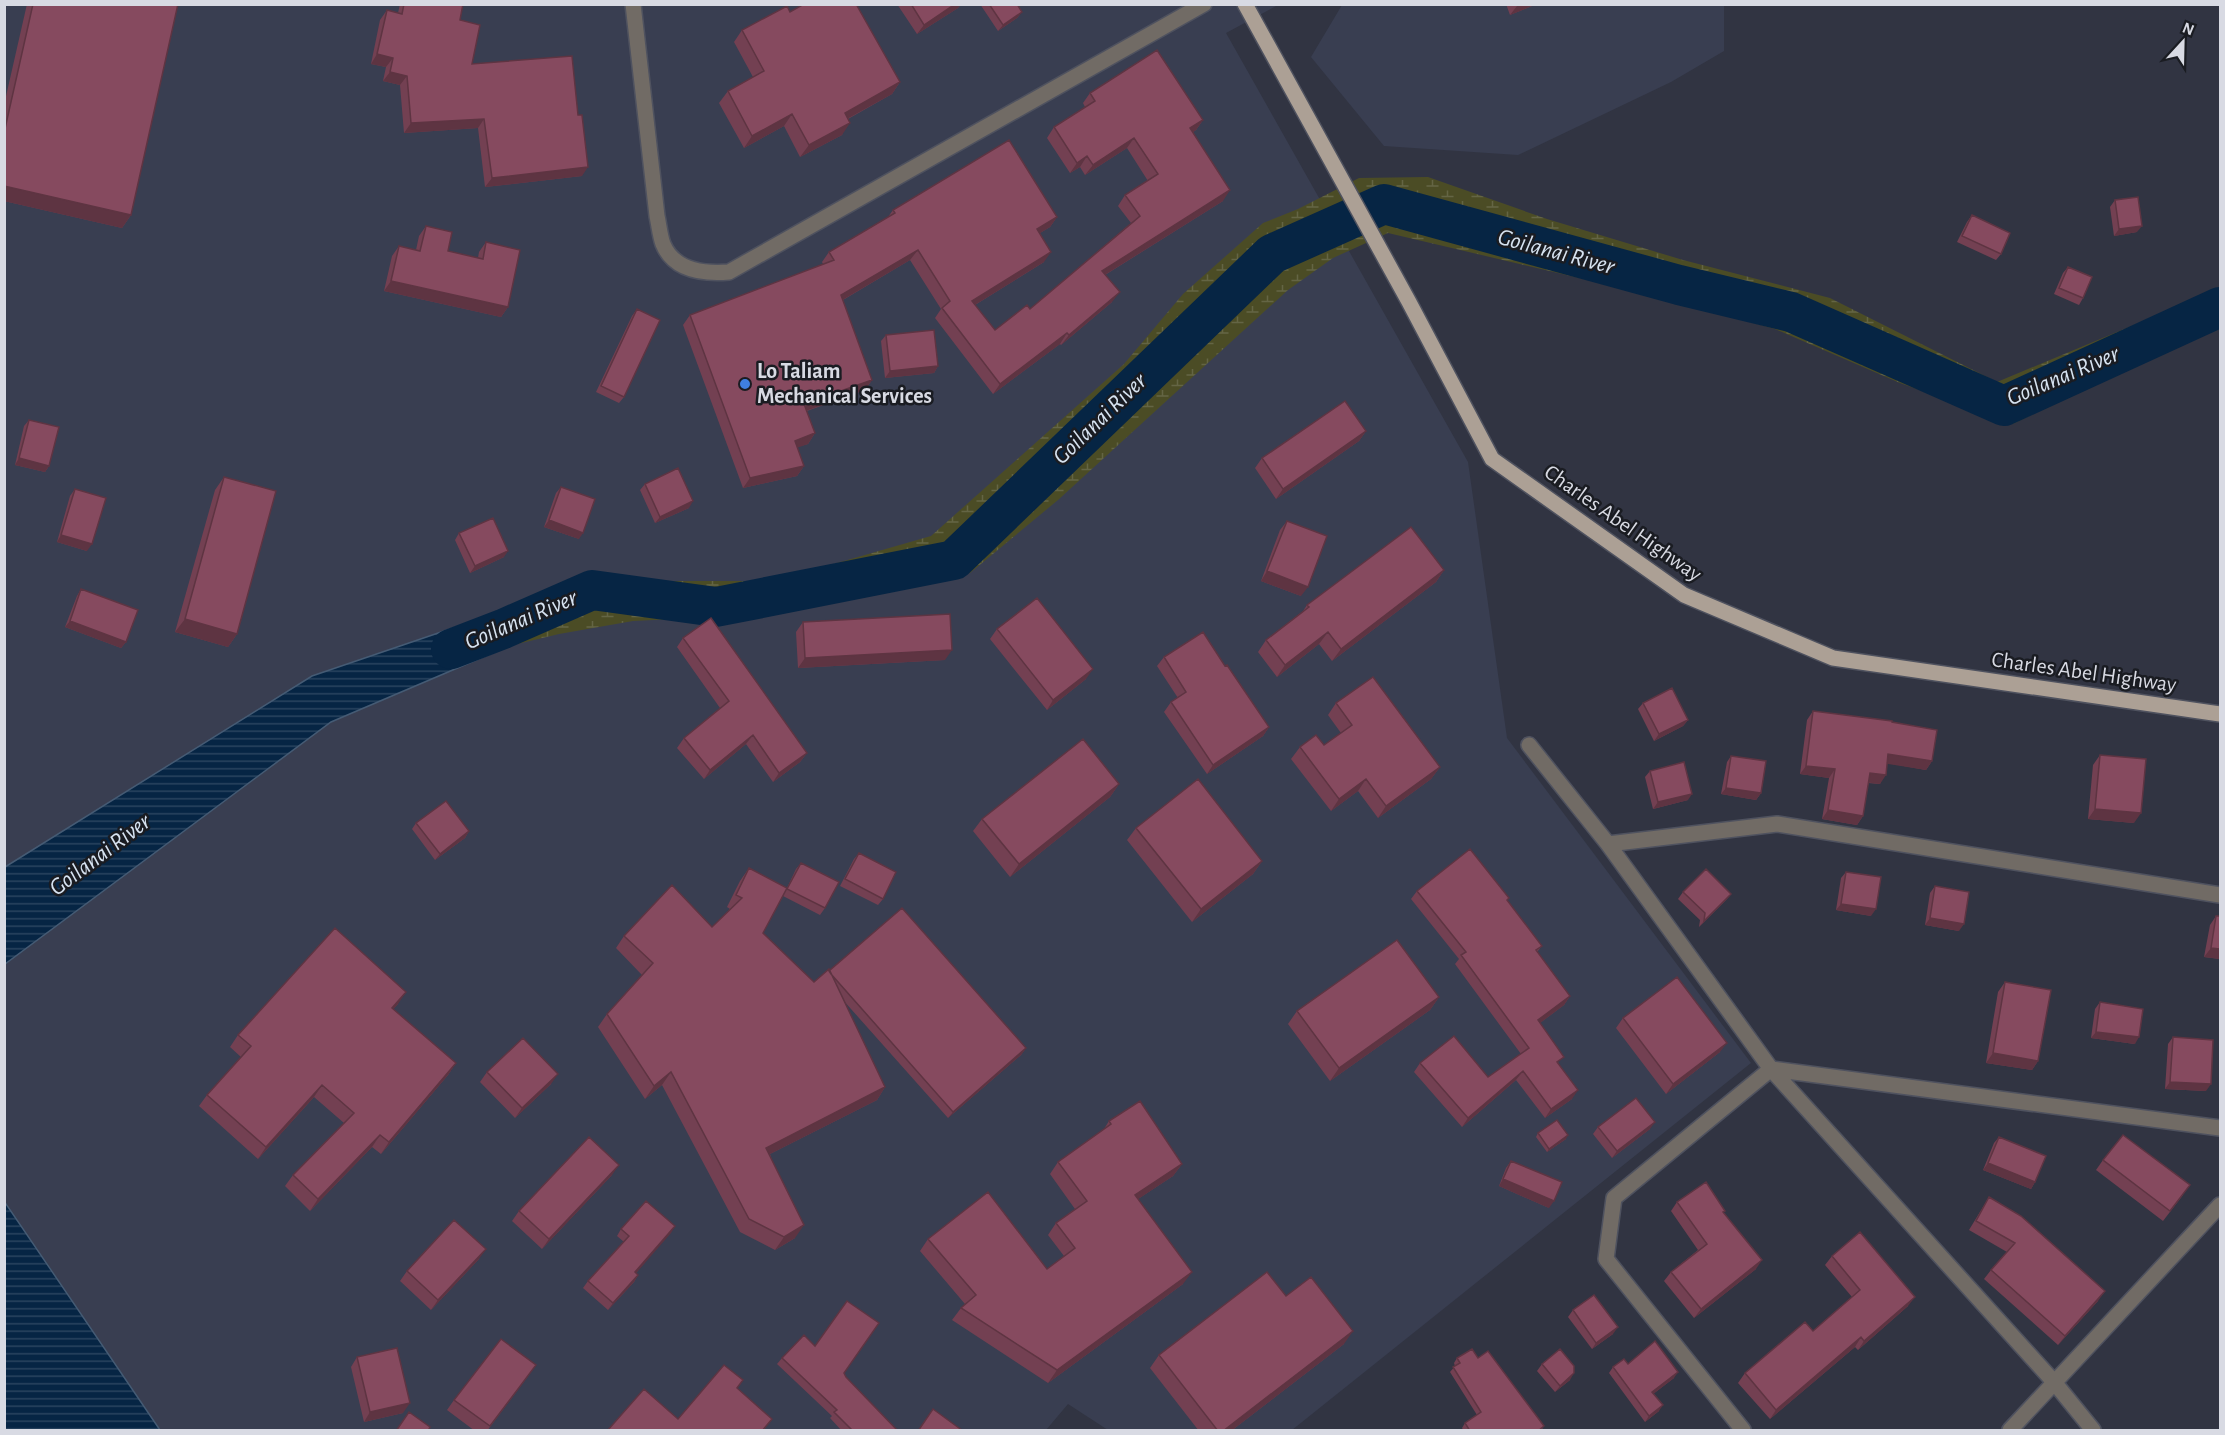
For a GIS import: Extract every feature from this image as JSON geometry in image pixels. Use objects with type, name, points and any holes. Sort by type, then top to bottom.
[{"type":"main road","name":"Charles Abel Highway","points":[[1245,4],[1409,302],[1492,459],[1684,595],[1833,658],[2220,714]]},
{"type":"street","points":[[633,4],[657,216],[663,245],[675,262],[692,270],[711,274],[729,272],[1204,4]]},
{"type":"street","points":[[1529,745],[1608,844],[1771,1069],[2054,1382],[2093,1431]]},
{"type":"street","points":[[1608,844],[1777,824],[2220,895]]},
{"type":"street","points":[[1743,1431],[1606,1259],[1614,1198],[1771,1069],[2220,1128]]},
{"type":"street","points":[[2010,1431],[2220,1205]]},
{"type":"shaded area","points":[[5,5],[1278,5],[1226,33],[1468,462],[1507,738],[1751,1063],[1292,1430],[1108,1430],[1068,1404],[1046,1430],[160,1430],[5,1201]]},
{"type":"shaded area","points":[[1342,5],[1724,5],[1724,51],[1671,82],[1518,155],[1384,146],[1311,57]]},
{"type":"green space","points":[[1428,177],[1547,219],[1683,260],[1830,298],[1997,382],[2220,289],[2220,321],[2013,424],[1900,383],[1775,329],[1660,297],[1388,233],[1333,258],[1288,290],[1058,500],[970,573],[756,615],[633,621],[559,634],[509,646],[497,613],[511,605],[583,581],[783,581],[931,536],[1124,364],[1183,294],[1263,223],[1298,209],[1359,178]]},
{"type":"water","points":[[497,613],[509,646],[331,722],[5,964],[5,867],[312,676]]},
{"type":"water","points":[[4,1201],[160,1430],[5,1430]]},
{"type":"building","points":[[33,4],[178,4],[131,215],[4,186],[4,133]]},
{"type":"building","points":[[404,4],[463,4],[460,20],[480,25],[472,64],[572,56],[578,115],[582,115],[588,167],[492,178],[484,119],[411,123],[407,76],[390,72],[393,58],[377,54],[387,10],[402,14]]},
{"type":"building","points":[[804,4],[856,4],[900,82],[845,113],[850,123],[809,145],[792,114],[752,136],[728,91],[764,71],[742,30],[787,6],[790,12]]},
{"type":"building","points":[[911,4],[955,4],[924,25]]},
{"type":"building","points":[[989,4],[1017,4],[1022,12],[1003,25]]},
{"type":"building","points":[[1157,50],[1203,120],[1190,128],[1230,190],[1102,271],[1120,292],[1069,335],[1067,333],[1000,384],[942,308],[950,301],[918,250],[841,295],[872,380],[804,404],[815,433],[795,441],[804,466],[750,478],[690,315],[834,260],[829,252],[895,213],[893,210],[1009,140],[1057,217],[1037,229],[1051,252],[972,301],[995,330],[1027,305],[1030,309],[1140,216],[1125,195],[1158,174],[1134,138],[1093,165],[1087,156],[1077,163],[1054,127],[1095,101],[1090,93]]},
{"type":"building","points":[[2138,197],[2142,226],[2119,229],[2115,200]]},
{"type":"building","points":[[1972,215],[2010,233],[2001,254],[1962,236]]},
{"type":"building","points":[[426,226],[452,232],[448,251],[483,259],[486,242],[520,250],[508,307],[391,281],[399,246],[420,251]]},
{"type":"building","points":[[2068,267],[2092,277],[2083,298],[2059,288]]},
{"type":"building","points":[[637,309],[660,320],[624,397],[601,386]]},
{"type":"building","points":[[934,330],[938,366],[890,371],[886,335]]},
{"type":"building","points":[[1345,401],[1366,431],[1283,489],[1262,458]]},
{"type":"building","points":[[29,420],[59,427],[49,466],[19,458]]},
{"type":"building","points":[[678,468],[693,501],[660,517],[645,484]]},
{"type":"building","points":[[224,477],[276,491],[237,634],[185,619]]},
{"type":"building","points":[[561,487],[595,499],[583,533],[549,520]]},
{"type":"building","points":[[75,489],[106,498],[92,544],[61,535]]},
{"type":"building","points":[[493,518],[508,551],[475,566],[459,533]]},
{"type":"building","points":[[1287,521],[1327,536],[1308,587],[1267,571]]},
{"type":"building","points":[[1411,527],[1444,570],[1341,649],[1328,632],[1285,665],[1266,640],[1309,607],[1307,605]]},
{"type":"building","points":[[81,589],[138,610],[126,642],[70,621]]},
{"type":"building","points":[[1037,598],[1093,669],[1053,700],[997,629]]},
{"type":"building","points":[[950,614],[952,650],[805,658],[803,622]]},
{"type":"building","points":[[711,618],[807,753],[779,773],[753,735],[710,770],[684,738],[729,701],[683,638]]},
{"type":"building","points":[[1203,632],[1269,727],[1213,765],[1171,702],[1186,692],[1164,657]]},
{"type":"building","points":[[1373,677],[1440,767],[1386,806],[1366,779],[1339,799],[1300,747],[1316,735],[1324,745],[1352,725],[1336,703]]},
{"type":"building","points":[[1672,688],[1688,720],[1659,734],[1643,703]]},
{"type":"building","points":[[1813,711],[1892,721],[1937,730],[1932,761],[1888,754],[1886,775],[1870,773],[1863,816],[1828,810],[1835,769],[1806,766]]},
{"type":"building","points":[[1083,739],[1119,784],[1019,864],[982,819]]},
{"type":"building","points":[[2100,755],[2146,759],[2141,813],[2095,809]]},
{"type":"building","points":[[1731,756],[1766,761],[1761,793],[1726,788]]},
{"type":"building","points":[[1684,762],[1692,794],[1658,802],[1650,771]]},
{"type":"building","points":[[1198,779],[1262,861],[1201,909],[1136,828]]},
{"type":"building","points":[[446,801],[469,831],[440,854],[416,823]]},
{"type":"building","points":[[1470,849],[1509,898],[1507,900],[1542,946],[1536,950],[1570,996],[1538,1020],[1564,1057],[1557,1062],[1578,1090],[1551,1109],[1523,1071],[1468,1118],[1420,1063],[1454,1036],[1488,1077],[1529,1048],[1461,955],[1466,952],[1417,891]]},
{"type":"building","points":[[859,853],[896,872],[883,899],[845,879]]},
{"type":"building","points":[[801,863],[839,882],[825,908],[787,889]]},
{"type":"building","points":[[749,868],[787,888],[763,933],[814,982],[829,969],[885,1087],[766,1148],[804,1225],[784,1237],[749,1219],[671,1072],[654,1086],[607,1014],[653,963],[624,936],[672,885],[712,927],[742,898],[736,895]]},
{"type":"building","points":[[1706,869],[1731,894],[1704,921],[1705,913],[1683,892]]},
{"type":"building","points":[[1846,872],[1881,877],[1876,909],[1841,904]]},
{"type":"building","points":[[1935,886],[1969,892],[1964,924],[1930,918]]},
{"type":"building","points":[[902,908],[1026,1048],[953,1112],[829,971]]},
{"type":"building","points":[[2216,916],[2220,916],[2220,949],[2211,948]]},
{"type":"building","points":[[335,928],[406,992],[392,1008],[456,1063],[389,1142],[380,1135],[318,1199],[293,1175],[354,1113],[322,1085],[266,1147],[207,1095],[251,1046],[238,1035]]},
{"type":"building","points":[[1397,940],[1439,997],[1339,1068],[1297,1011]]},
{"type":"building","points":[[1677,977],[1727,1043],[1673,1084],[1623,1018]]},
{"type":"building","points":[[2005,982],[2051,990],[2038,1061],[1993,1053]]},
{"type":"building","points":[[2100,1002],[2143,1009],[2139,1037],[2096,1032]]},
{"type":"building","points":[[2173,1037],[2213,1040],[2211,1084],[2170,1082]]},
{"type":"building","points":[[523,1038],[558,1074],[522,1108],[487,1072]]},
{"type":"building","points":[[1636,1098],[1655,1122],[1617,1151],[1598,1127]]},
{"type":"building","points":[[1140,1101],[1182,1164],[1135,1195],[1192,1272],[1057,1370],[961,1308],[976,1295],[928,1239],[988,1192],[1047,1269],[1075,1248],[1056,1223],[1087,1201],[1058,1162],[1111,1124],[1109,1121]]},
{"type":"building","points":[[1557,1120],[1568,1135],[1549,1149],[1538,1133]]},
{"type":"building","points":[[2123,1135],[2190,1185],[2170,1211],[2103,1160]]},
{"type":"building","points":[[589,1137],[619,1165],[549,1239],[519,1211]]},
{"type":"building","points":[[1999,1137],[2046,1156],[2035,1182],[1988,1163]]},
{"type":"building","points":[[1511,1161],[1562,1182],[1554,1201],[1503,1179]]},
{"type":"building","points":[[1706,1182],[1725,1211],[1723,1212],[1762,1260],[1701,1309],[1671,1272],[1707,1244],[1677,1202]]},
{"type":"building","points":[[1989,1197],[2021,1216],[2105,1291],[2065,1336],[1991,1270],[2015,1243],[1976,1221]]},
{"type":"building","points":[[646,1201],[675,1226],[635,1272],[638,1275],[613,1303],[588,1281],[629,1236],[621,1229]]},
{"type":"building","points":[[454,1220],[486,1249],[438,1300],[407,1271]]},
{"type":"building","points":[[1860,1232],[1915,1297],[1864,1341],[1861,1337],[1776,1410],[1745,1373],[1805,1322],[1813,1331],[1860,1290],[1832,1256]]},
{"type":"building","points":[[1267,1272],[1286,1296],[1311,1277],[1353,1331],[1223,1431],[1218,1431],[1159,1355]]},
{"type":"building","points":[[1594,1295],[1618,1327],[1596,1343],[1573,1310]]},
{"type":"building","points":[[847,1301],[879,1323],[844,1373],[898,1431],[853,1431],[834,1412],[837,1410],[782,1358],[804,1335],[815,1346]]},
{"type":"building","points":[[501,1339],[536,1365],[490,1426],[454,1400]]},
{"type":"building","points":[[1655,1341],[1678,1372],[1652,1392],[1663,1405],[1649,1416],[1613,1367],[1624,1359],[1628,1364]]},
{"type":"building","points":[[397,1348],[410,1403],[370,1412],[357,1357]]},
{"type":"building","points":[[1472,1349],[1478,1358],[1488,1351],[1544,1426],[1538,1431],[1470,1431],[1465,1423],[1481,1412],[1453,1367],[1460,1363],[1457,1358]]},
{"type":"building","points":[[1560,1349],[1574,1366],[1574,1373],[1560,1386],[1542,1364]]},
{"type":"building","points":[[724,1365],[743,1380],[737,1388],[772,1419],[762,1431],[607,1431],[644,1389],[678,1419]]},
{"type":"building","points":[[933,1409],[963,1431],[918,1431]]},
{"type":"building","points":[[409,1412],[430,1427],[428,1431],[396,1431]]},
{"type":"waterway","name":"Goilanai River","points":[[451,649],[592,590],[716,607],[954,560],[1272,254],[1384,204],[1679,285],[1791,312],[2004,406],[2220,307]]},
{"type":"place","name":"Lo Taliam Mechanical Services","points":[[745,384]]}]
